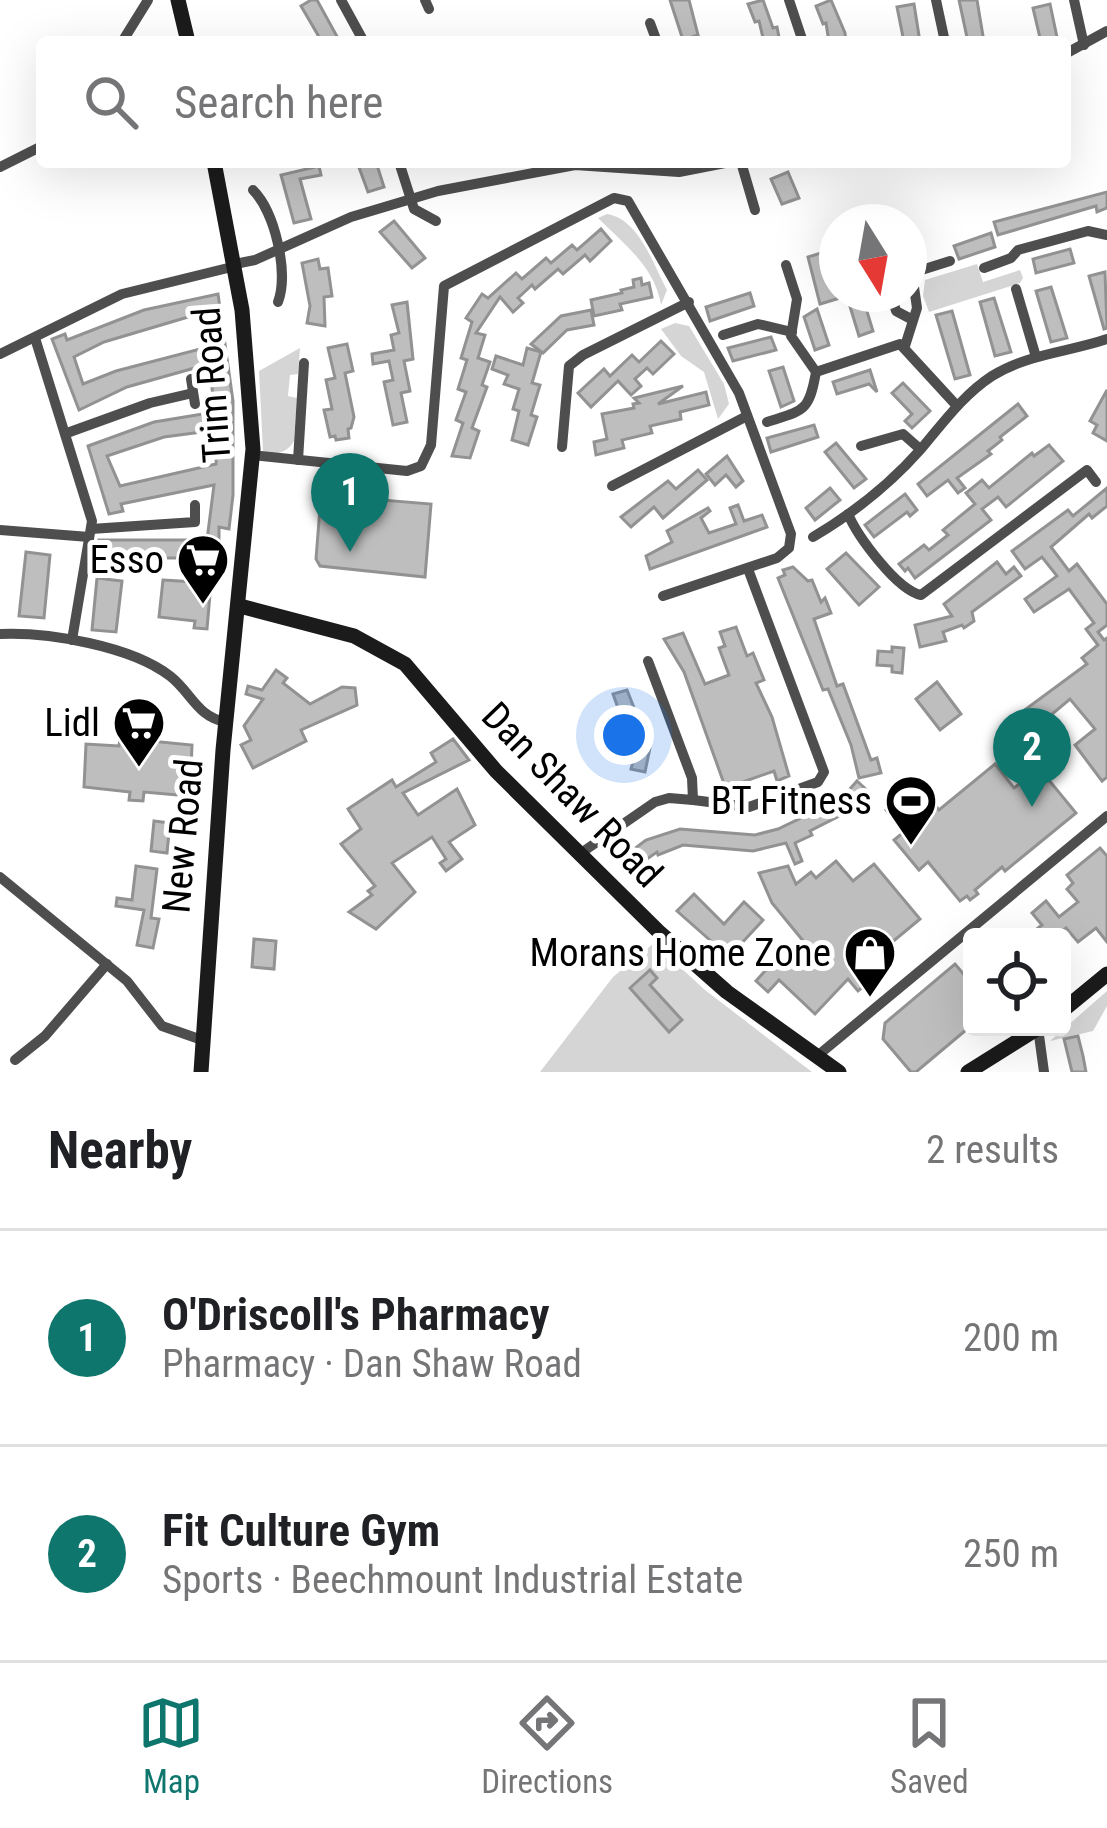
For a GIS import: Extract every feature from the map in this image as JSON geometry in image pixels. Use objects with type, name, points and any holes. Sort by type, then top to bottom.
[{"type":"main road","points":[[178,0],[187,36]]},
{"type":"main road","name":"Trim Road","points":[[215,168],[235,265],[251,394],[253,455],[240,606]]},
{"type":"main road","name":"New Road","points":[[201,1072],[226,722],[240,606]]},
{"type":"main road","name":"Dan Shaw Road","points":[[240,606],[333,629],[395,657],[496,771],[660,933],[727,992],[839,1072]]},
{"type":"main road","points":[[1071,1004],[1107,974]]},
{"type":"main road","points":[[968,1072],[1026,1036]]},
{"type":"street","points":[[126,36],[148,0]]},
{"type":"street","points":[[341,0],[361,36]]},
{"type":"street","points":[[789,0],[801,36]]},
{"type":"street","points":[[936,0],[944,36]]},
{"type":"street","points":[[1074,0],[1084,45]]},
{"type":"street","points":[[650,23],[655,36]]},
{"type":"street","points":[[1071,51],[1107,31]]},
{"type":"street","points":[[0,167],[36,149]]},
{"type":"street","points":[[400,168],[408,198],[421,215],[436,221]]},
{"type":"street","points":[[0,354],[122,294],[235,265],[408,198],[538,168]]},
{"type":"street","points":[[743,168],[754,210]]},
{"type":"street","points":[[253,190],[264,202],[277,250],[283,284],[278,302]]},
{"type":"street","points":[[253,455],[406,471],[421,466],[431,445],[444,286],[614,198],[633,204],[747,416],[791,534],[785,553],[663,596]]},
{"type":"street","points":[[984,268],[1011,258],[1018,250],[1088,231],[1107,235]]},
{"type":"street","points":[[905,346],[918,300],[912,273],[950,261]]},
{"type":"street","points":[[767,422],[805,410],[816,372],[794,345],[797,298],[786,265]]},
{"type":"street","points":[[1016,290],[1036,357]]},
{"type":"street","points":[[562,447],[568,366],[689,302]]},
{"type":"street","points":[[898,312],[911,319]]},
{"type":"street","points":[[723,335],[758,324],[792,332]]},
{"type":"street","points":[[35,338],[88,504],[90,533],[72,640]]},
{"type":"street","points":[[813,537],[848,514],[991,377],[1036,357],[1107,339]]},
{"type":"street","points":[[816,372],[894,344],[905,346],[957,406]]},
{"type":"street","points":[[298,460],[304,363]]},
{"type":"street","points":[[67,433],[150,403],[194,399],[191,379]]},
{"type":"street","points":[[612,486],[747,416]]},
{"type":"street","points":[[861,446],[903,434],[920,449]]},
{"type":"street","points":[[848,514],[860,536],[908,592],[921,595],[1087,470],[1096,482]]},
{"type":"street","points":[[0,530],[90,533],[195,522],[195,505]]},
{"type":"street","points":[[581,853],[655,802],[669,798],[749,807],[818,782],[824,772],[748,569]]},
{"type":"street","points":[[0,634],[72,640],[159,669],[200,710],[226,722]]},
{"type":"street","points":[[648,661],[692,778],[693,800]]},
{"type":"street","points":[[816,1058],[1107,816]]},
{"type":"street","points":[[0,877],[127,981],[162,1026],[202,1040]]},
{"type":"street","points":[[15,1060],[45,1036],[107,964]]},
{"type":"street","points":[[1040,1036],[1044,1072]]},
{"type":"shaded area","points":[[607,214],[628,224],[644,244],[667,290],[661,305],[645,268],[598,218]]},
{"type":"shaded area","points":[[977,264],[983,282],[1020,270],[1023,278],[1020,283],[929,312],[927,279]]},
{"type":"shaded area","points":[[675,323],[689,326],[724,384],[729,404],[718,419],[704,372],[681,356],[661,329]]},
{"type":"shaded area","points":[[300,348],[298,374],[290,375],[288,396],[297,398],[294,441],[281,452],[263,451],[259,371]]},
{"type":"shaded area","points":[[654,943],[705,990],[812,1072],[540,1072],[613,977]]},
{"type":"shaded area","points":[[1107,991],[1107,1006],[1093,1031],[1050,1041],[1071,1036],[1071,1023]]},
{"type":"building","points":[[317,0],[337,36],[318,36],[301,6]]},
{"type":"building","points":[[670,0],[689,0],[698,35],[682,36]]},
{"type":"building","points":[[763,0],[779,36],[763,36],[748,4]]},
{"type":"building","points":[[831,0],[845,36],[828,36],[816,6]]},
{"type":"building","points":[[959,0],[977,0],[983,36],[967,36]]},
{"type":"building","points":[[914,4],[919,36],[903,36],[897,7]]},
{"type":"building","points":[[1050,4],[1057,36],[1040,36],[1033,8]]},
{"type":"building","points":[[319,168],[321,175],[300,179],[311,219],[294,223],[281,175]]},
{"type":"building","points":[[359,168],[378,168],[384,187],[368,192]]},
{"type":"building","points":[[788,172],[799,198],[782,204],[771,179]]},
{"type":"building","points":[[1107,192],[1107,208],[1097,212],[1096,206],[998,235],[994,222]]},
{"type":"building","points":[[394,221],[425,258],[412,268],[380,232]]},
{"type":"building","points":[[601,229],[611,241],[590,261],[585,255],[563,274],[558,269],[535,289],[532,285],[518,298],[523,303],[513,312],[500,297],[476,333],[485,335],[478,358],[490,362],[482,385],[487,387],[472,428],[479,431],[470,458],[452,456],[463,423],[456,420],[466,392],[458,389],[472,322],[466,318],[482,294],[488,298],[516,273],[522,279],[546,258],[551,263],[572,245],[577,250]]},
{"type":"building","points":[[991,233],[995,247],[959,259],[954,246]]},
{"type":"building","points":[[1070,249],[1074,263],[1036,273],[1033,259]]},
{"type":"building","points":[[819,254],[819,300],[808,257]]},
{"type":"building","points":[[318,259],[320,269],[328,268],[332,296],[324,297],[325,326],[307,323],[310,306],[302,263]]},
{"type":"building","points":[[1105,272],[1107,328],[1104,329],[1089,276]]},
{"type":"building","points":[[641,278],[642,285],[649,283],[652,297],[594,316],[591,300],[622,293]]},
{"type":"building","points":[[1051,287],[1067,338],[1051,342],[1036,291]]},
{"type":"building","points":[[750,293],[754,306],[710,321],[706,307]]},
{"type":"building","points":[[218,294],[233,401],[233,495],[229,529],[219,527],[219,558],[99,558],[99,540],[207,540],[214,485],[121,504],[123,511],[109,514],[88,446],[154,422],[215,412],[209,364],[127,387],[79,410],[52,339],[65,334],[67,340],[144,310]],"holes":[[[205,312],[212,346],[83,384],[74,357],[104,342]],[[217,430],[216,464],[120,486],[107,456],[164,437]]]},
{"type":"building","points":[[994,298],[1011,352],[995,356],[980,302]]},
{"type":"building","points":[[407,302],[413,359],[404,361],[410,391],[401,393],[407,422],[393,425],[384,382],[393,380],[389,361],[373,364],[372,354],[394,350],[391,335],[399,333],[392,305]]},
{"type":"building","points":[[817,309],[829,345],[815,350],[804,317]]},
{"type":"building","points":[[591,310],[594,325],[567,330],[543,353],[531,344],[561,316]]},
{"type":"building","points":[[952,311],[970,375],[955,379],[936,315]]},
{"type":"building","points":[[852,312],[867,312],[873,331],[859,336]]},
{"type":"building","points":[[771,337],[776,350],[733,361],[728,348]]},
{"type":"building","points":[[661,341],[674,354],[653,374],[647,368],[635,379],[641,386],[631,395],[618,381],[591,407],[578,393],[604,369],[610,376],[632,355],[639,362]]},
{"type":"building","points":[[347,344],[353,371],[345,373],[354,417],[349,438],[336,440],[330,437],[324,410],[332,409],[326,380],[335,378],[328,348]]},
{"type":"building","points":[[527,348],[541,352],[532,383],[540,385],[531,415],[537,417],[528,445],[512,440],[519,389],[504,384],[508,375],[492,369],[496,356],[523,365]]},
{"type":"building","points":[[783,367],[794,401],[781,407],[769,371]]},
{"type":"building","points":[[870,370],[877,392],[869,384],[837,394],[833,382]]},
{"type":"building","points":[[903,383],[930,411],[912,428],[905,421],[912,414],[892,393]]},
{"type":"building","points":[[683,386],[658,404],[706,392],[709,405],[680,412],[681,419],[650,426],[652,433],[622,440],[624,448],[596,455],[594,442],[607,439],[602,414],[634,408],[639,403],[634,398]]},
{"type":"building","points":[[1107,390],[1107,441],[1093,433],[1097,425],[1090,421]]},
{"type":"building","points":[[1018,404],[1027,416],[1000,437],[988,451],[991,454],[957,478],[965,488],[958,493],[948,480],[927,496],[918,484]]},
{"type":"building","points":[[814,425],[818,437],[771,452],[767,438]]},
{"type":"building","points":[[836,443],[866,479],[854,488],[825,452]]},
{"type":"building","points":[[1049,445],[1063,461],[1006,507],[998,497],[982,509],[991,520],[915,578],[899,564],[924,545],[929,550],[948,535],[943,530],[975,504],[966,493],[982,480],[989,488]]},
{"type":"building","points":[[727,456],[743,481],[736,487],[726,475],[715,485],[706,474]]},
{"type":"building","points":[[698,470],[707,480],[663,518],[654,507],[631,527],[621,517],[668,481],[676,489]]},
{"type":"building","points":[[830,488],[840,500],[815,520],[806,508]]},
{"type":"building","points":[[1107,488],[1107,506],[1092,518],[1089,514],[1051,547],[1069,571],[1077,564],[1107,604],[1107,625],[1098,632],[1107,638],[1107,777],[1102,781],[1075,745],[1095,729],[1070,699],[1039,725],[1026,709],[1087,664],[1082,658],[1098,645],[1086,629],[1094,623],[1069,589],[1034,612],[1025,599],[1057,576],[1042,557],[1025,569],[1012,551],[1068,510],[1073,516]]},
{"type":"building","points":[[905,494],[917,510],[910,516],[907,512],[874,537],[865,525]]},
{"type":"building","points":[[321,495],[431,504],[425,577],[320,566],[316,559]]},
{"type":"building","points":[[738,505],[744,521],[762,515],[767,527],[650,569],[646,556],[672,542],[667,531],[708,508],[701,518],[709,533],[736,524],[730,508]]},
{"type":"building","points":[[26,552],[50,555],[44,618],[19,616]]},
{"type":"building","points":[[846,553],[879,587],[859,605],[827,569]]},
{"type":"building","points":[[997,562],[1006,574],[1014,567],[1021,576],[972,612],[974,621],[943,632],[946,641],[920,647],[915,625],[952,616],[944,604]]},
{"type":"building","points":[[793,567],[812,580],[821,602],[825,598],[831,613],[814,619],[837,686],[843,684],[871,760],[877,758],[881,773],[859,778],[851,745],[828,689],[823,690],[778,578]]},
{"type":"building","points":[[97,578],[122,581],[116,632],[92,630]]},
{"type":"building","points":[[163,580],[211,583],[207,629],[194,628],[195,621],[159,617]]},
{"type":"building","points":[[736,627],[747,656],[753,653],[764,680],[756,683],[772,717],[789,776],[777,781],[774,771],[727,792],[684,672],[664,639],[683,633],[705,684],[729,675],[719,648],[725,646],[720,632]]},
{"type":"building","points":[[892,647],[904,648],[902,673],[892,672],[892,666],[877,665],[878,651],[892,652]]},
{"type":"building","points":[[276,670],[287,678],[283,683],[310,704],[342,687],[355,688],[357,705],[301,730],[306,741],[253,768],[241,745],[251,740],[244,726],[263,699],[246,694],[248,686],[262,690]]},
{"type":"building","points":[[937,682],[961,714],[940,730],[916,699]]},
{"type":"building","points":[[627,690],[650,748],[645,772],[631,769],[636,750],[628,730],[612,736],[608,725],[622,719],[613,694]]},
{"type":"building","name":"Lidl","points":[[120,738],[192,745],[190,796],[144,792],[143,801],[129,800],[130,792],[84,787],[86,744],[119,746]]},
{"type":"building","points":[[453,739],[469,760],[403,793],[418,815],[457,789],[475,825],[449,842],[462,859],[446,871],[440,863],[446,859],[432,837],[392,863],[415,892],[376,929],[349,912],[372,895],[368,891],[375,886],[341,844],[361,829],[348,809],[392,780],[396,787],[436,762],[431,753]]},
{"type":"building","points":[[995,764],[1014,788],[1039,768],[1076,813],[1005,871],[1002,867],[975,890],[978,894],[960,901],[928,862],[919,870],[894,840],[904,832],[886,810],[918,784],[939,810]]},
{"type":"building","points":[[857,781],[868,791],[851,810],[795,843],[802,861],[795,864],[786,843],[753,851],[683,845],[657,852],[631,870],[622,858],[646,840],[680,829],[755,835],[778,829],[842,798]]},
{"type":"building","points":[[154,821],[170,823],[167,853],[151,851]]},
{"type":"building","points":[[1100,848],[1107,856],[1107,942],[1096,928],[1078,942],[1071,928],[1038,928],[1042,925],[1032,913],[1046,901],[1059,917],[1078,902],[1067,889],[1073,883],[1067,875]]},
{"type":"building","points":[[836,861],[853,881],[874,864],[920,919],[879,953],[889,966],[858,991],[848,979],[815,1014],[779,980],[768,992],[756,981],[789,944],[811,966],[818,959],[772,903],[759,873],[788,866],[796,884],[811,872],[816,878]]},
{"type":"building","points":[[136,866],[157,869],[151,918],[159,919],[153,948],[137,945],[144,910],[116,906],[117,898],[132,900]]},
{"type":"building","points":[[694,894],[724,924],[744,902],[763,920],[729,957],[677,911]]},
{"type":"building","points":[[254,939],[276,941],[274,969],[252,967]]},
{"type":"building","points":[[955,964],[963,973],[963,1033],[916,1072],[883,1039],[885,1023]]},
{"type":"building","points":[[650,970],[657,978],[650,985],[682,1020],[669,1032],[630,988]]},
{"type":"building","points":[[1078,1036],[1086,1072],[1072,1072],[1064,1039]]},
{"type":"place","name":"O'Driscoll's Pharmacy","points":[[350,552]]},
{"type":"place","name":"Esso","points":[[203,606]]},
{"type":"place","name":"Lidl","points":[[139,769]]},
{"type":"place","name":"Fit Culture Gym","points":[[1032,807]]},
{"type":"place","name":"BT Fitness","points":[[911,847]]},
{"type":"place","name":"Morans Home Zone","points":[[870,999]]}]
